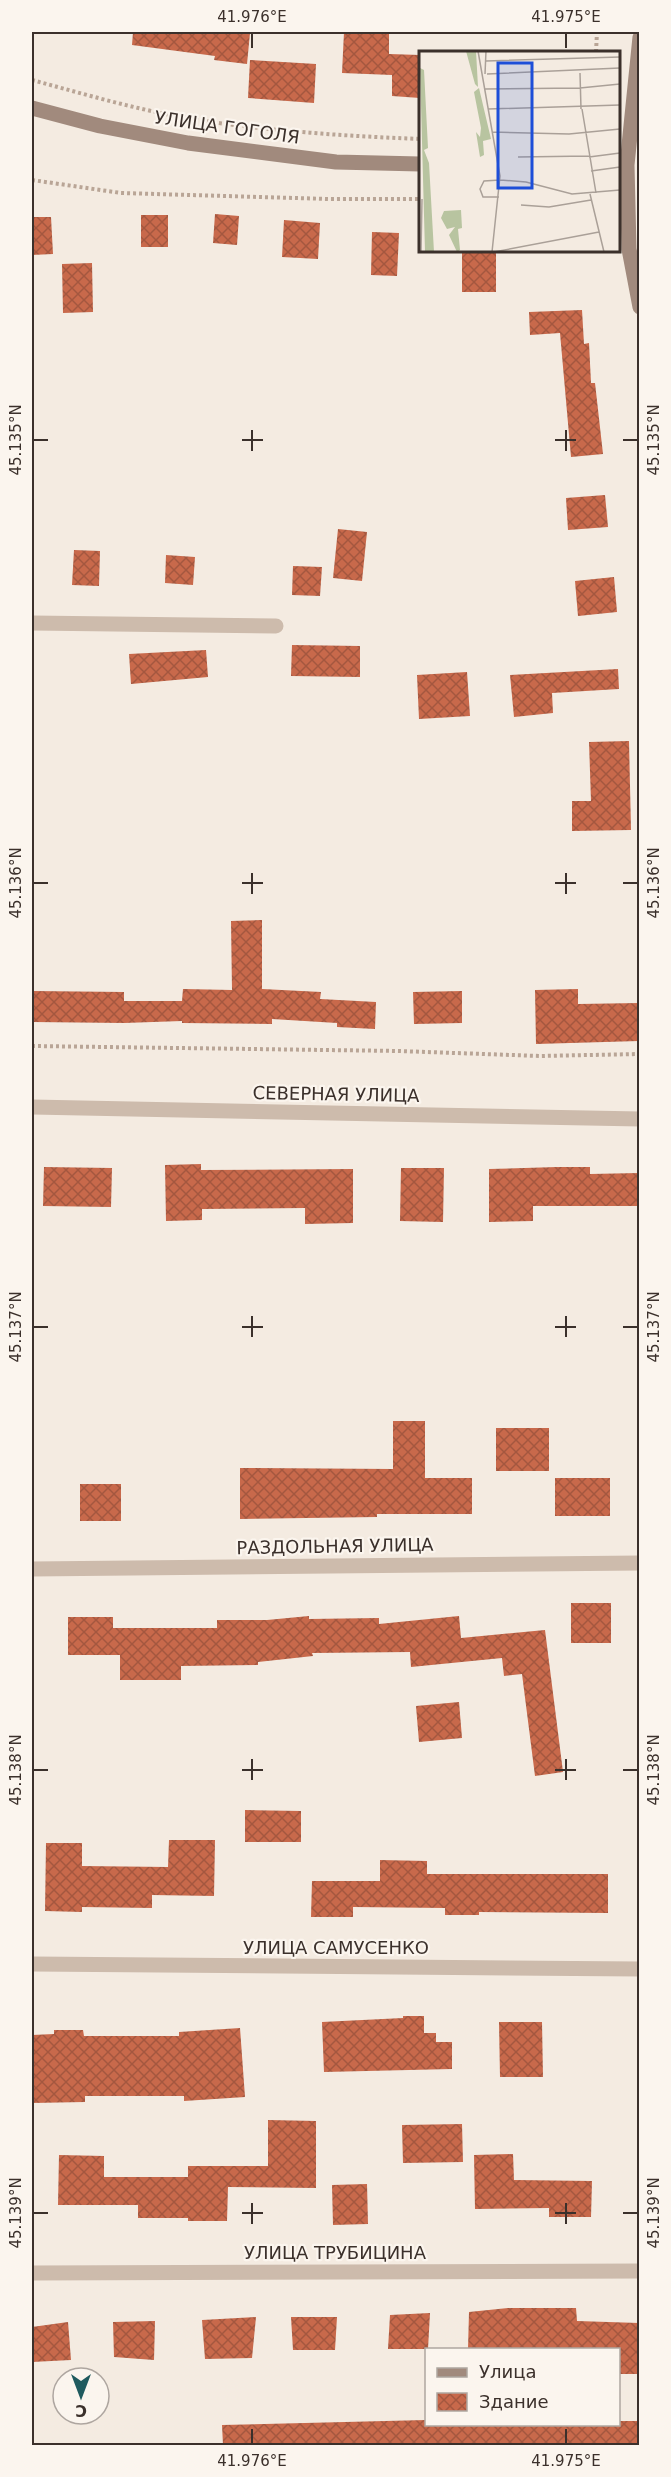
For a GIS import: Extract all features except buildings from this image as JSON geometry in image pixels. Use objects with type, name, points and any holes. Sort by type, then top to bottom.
[{"type":"main road","points":[[639,37],[628,166],[629,249],[639,307]]},
{"type":"main road","name":"УЛИЦА ГОГОЛЯ","points":[[32,108],[100,126],[188,143],[336,162],[419,164]]},
{"type":"street","points":[[32,623],[276,626]]},
{"type":"street","name":"СЕВЕРНАЯ УЛИЦА","points":[[32,1107],[639,1119]]},
{"type":"street","name":"РАЗДОЛЬНАЯ УЛИЦА","points":[[32,1569],[639,1563]]},
{"type":"street","name":"УЛИЦА САМУСЕНКО","points":[[32,1964],[639,1969]]},
{"type":"street","name":"УЛИЦА ТРУБИЦИНА","points":[[32,2273],[639,2271]]},
{"type":"path","points":[[596,51],[597,32]]},
{"type":"path","points":[[32,80],[107,101],[191,119],[340,136],[419,139]]},
{"type":"path","points":[[32,180],[122,193],[329,199],[419,199]]},
{"type":"path","points":[[32,1046],[399,1051],[540,1056],[639,1054]]}]
